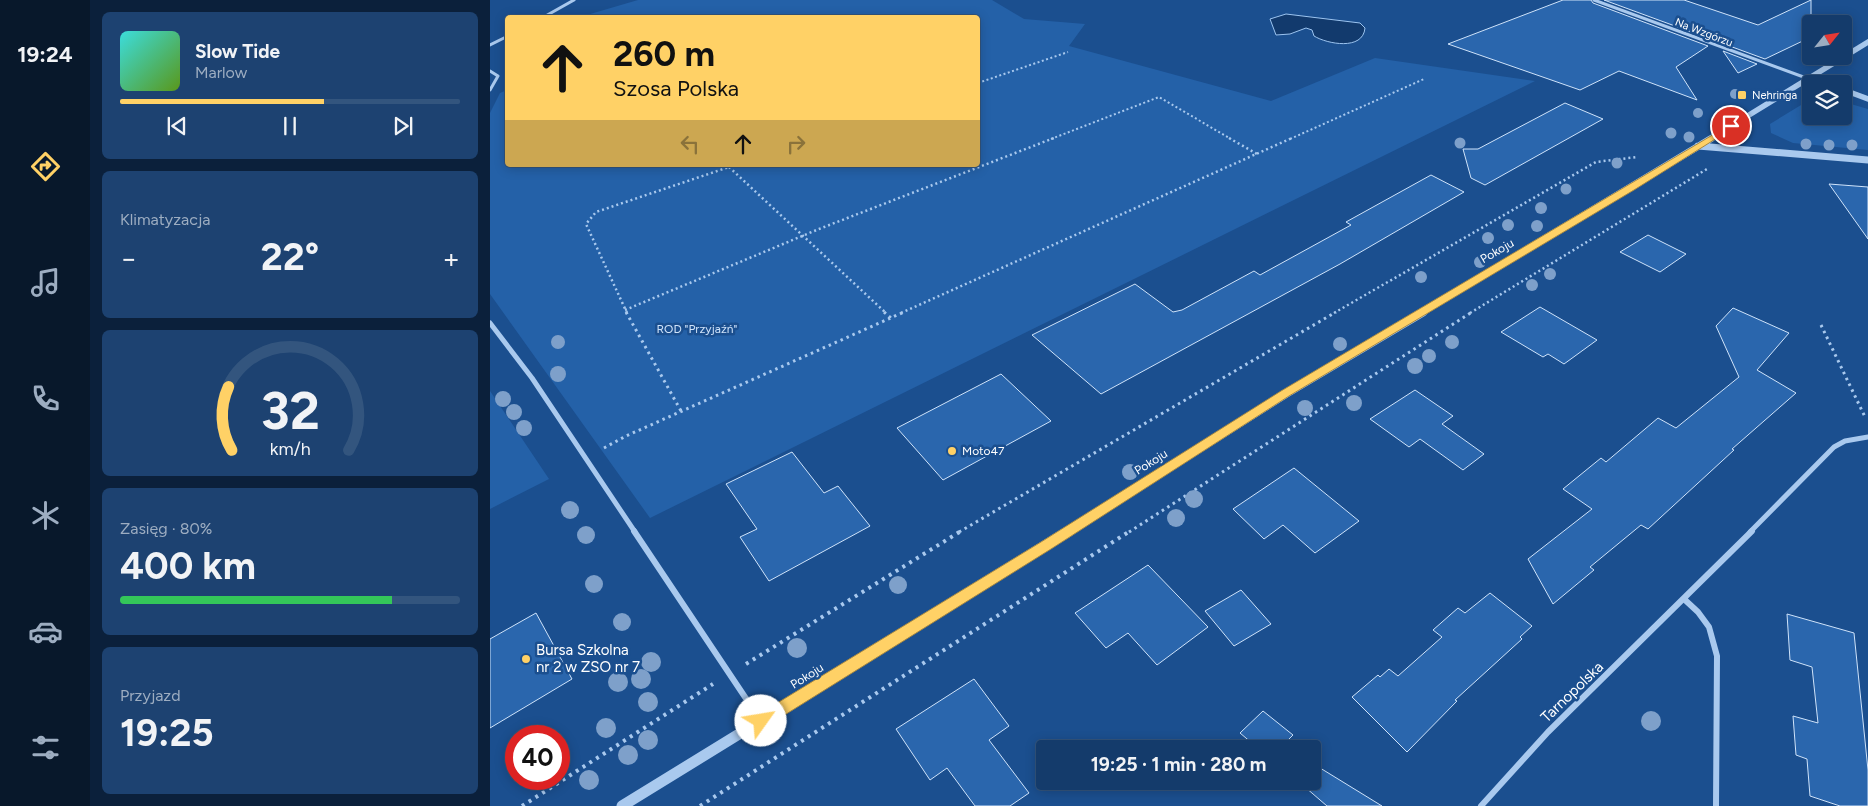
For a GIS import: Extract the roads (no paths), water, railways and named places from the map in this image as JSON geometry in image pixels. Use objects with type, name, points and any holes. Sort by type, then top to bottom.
[{"type":"street","points":[[547,15],[574,0]]},
{"type":"street","name":"Na Wzgórzu","points":[[1594,0],[1802,76]]},
{"type":"street","points":[[490,45],[505,38]]},
{"type":"street","points":[[1815,75],[1868,42]]},
{"type":"street","points":[[490,72],[498,76],[490,90]]},
{"type":"street","name":"Pokoju","points":[[622,806],[1046,545],[1285,394],[1802,83]]},
{"type":"street","points":[[1852,93],[1868,99]]},
{"type":"street","points":[[1698,146],[1868,160]]},
{"type":"street","points":[[490,323],[532,378],[761,721]]},
{"type":"street","name":"Tarnopolska","points":[[1481,806],[1548,732],[1684,599],[1834,446],[1845,441],[1868,437]]},
{"type":"street","points":[[1684,599],[1698,612],[1708,627],[1717,656],[1716,806]]},
{"type":"place","name":"Nehringa","points":[[1742,95]]},
{"type":"place","name":"Moto47","points":[[952,451]]},
{"type":"place","name":"Bursa Szkolna nr 2 w ZSO nr 7","points":[[526,659]]},
{"type":"park label","name":"ROD \"Przyjaźń\"","points":[[697,329]]}]
